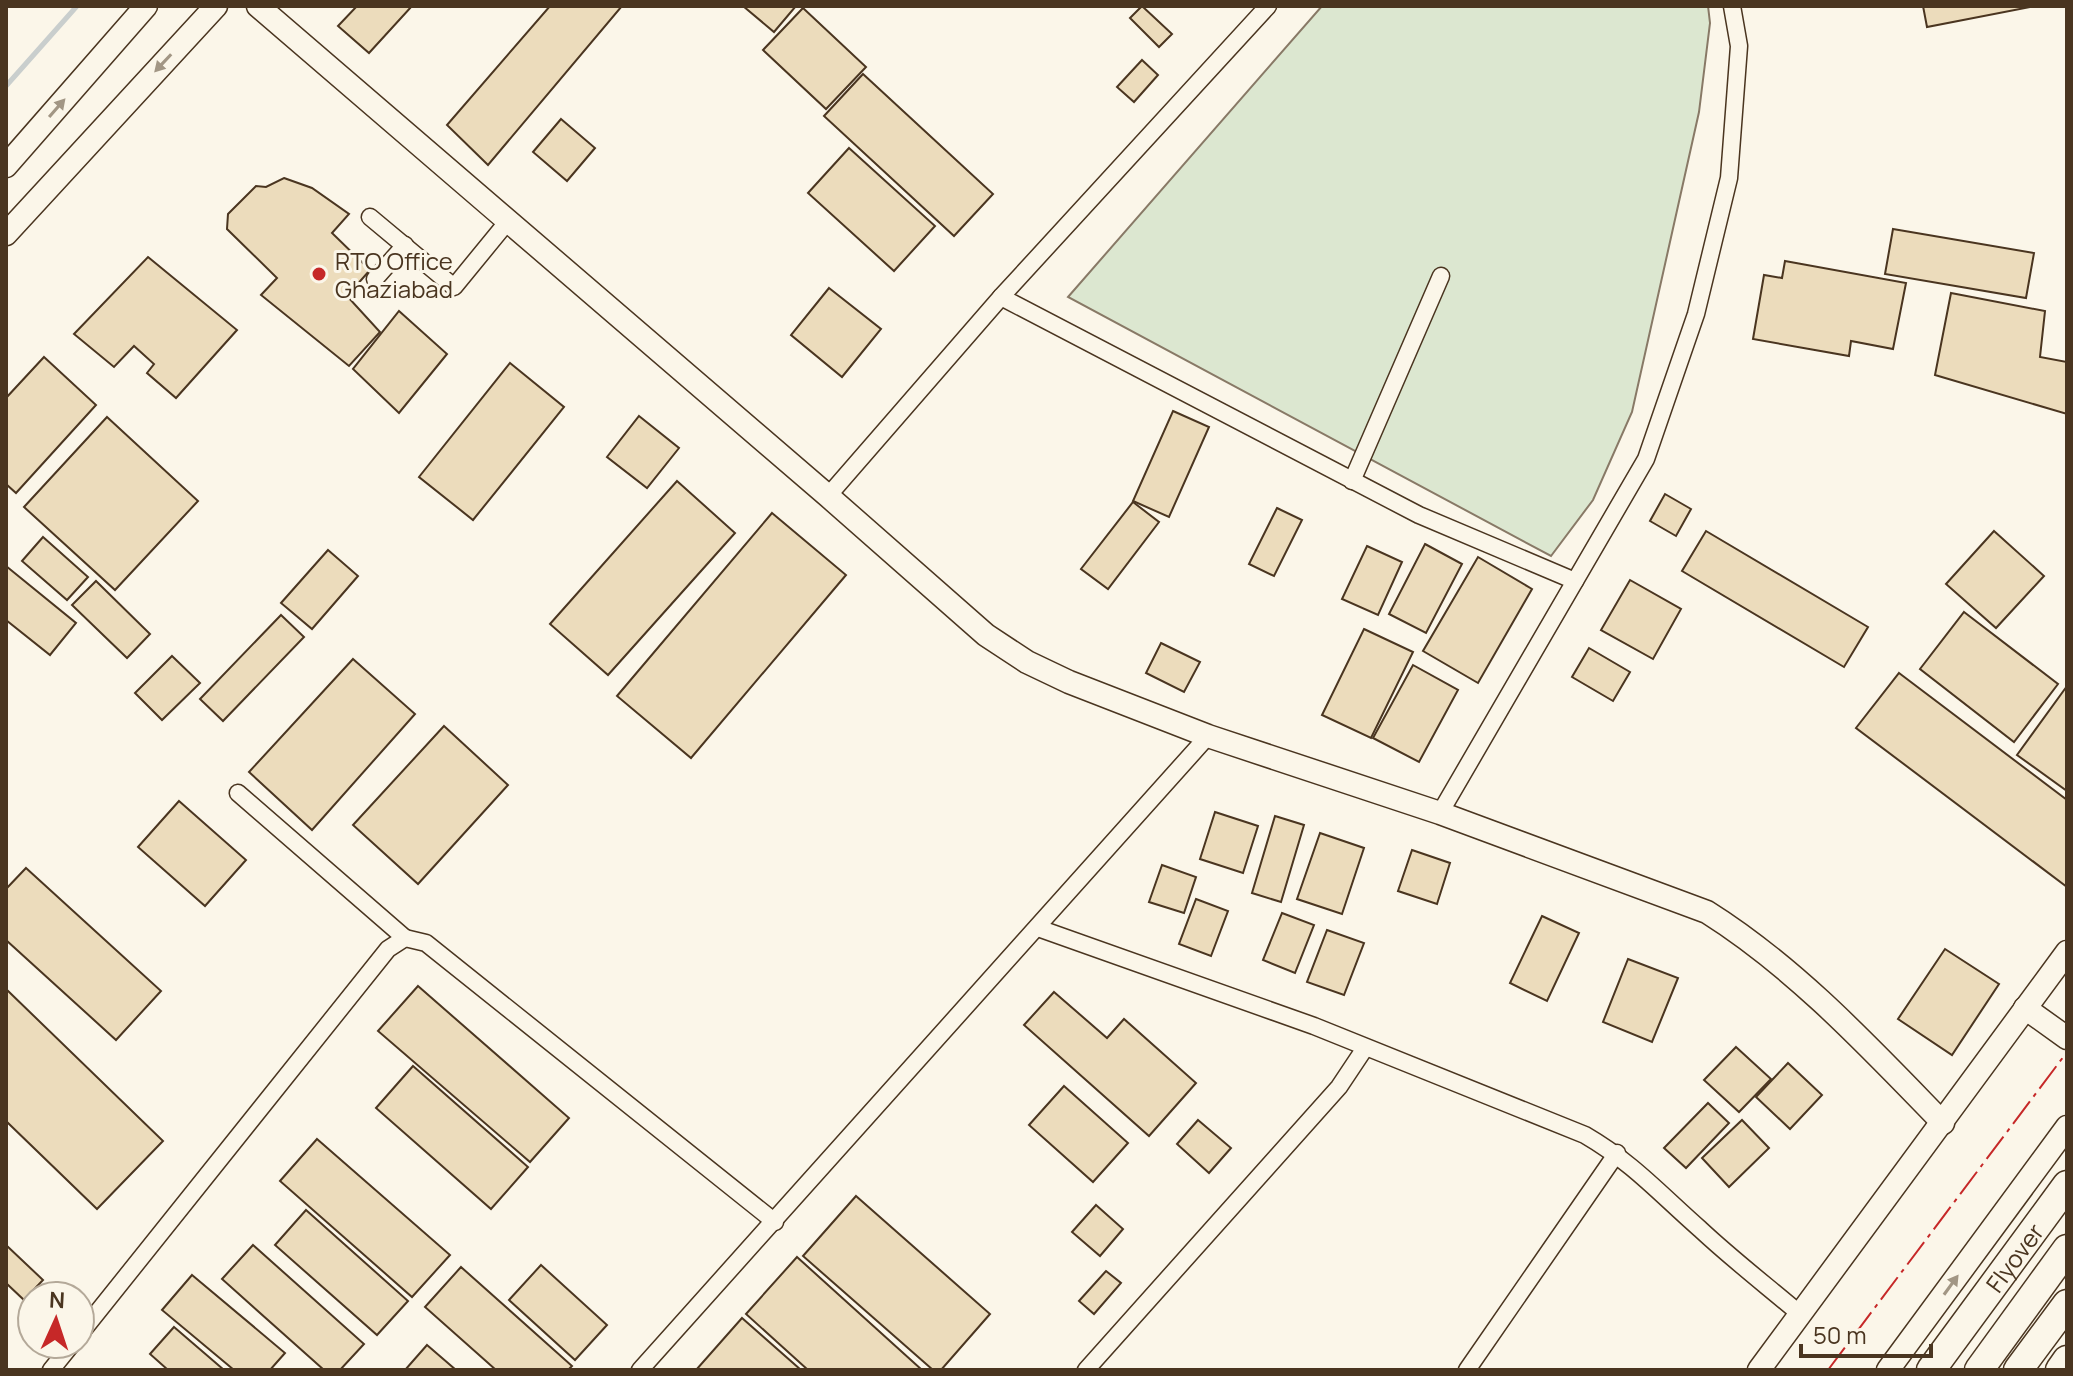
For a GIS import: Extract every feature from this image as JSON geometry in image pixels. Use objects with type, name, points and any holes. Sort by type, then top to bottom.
[{"type":"highway","name":"Flyover","points":[[1931,1370],[2067,1185]]},
{"type":"highway","points":[[1979,1370],[2067,1249]]},
{"type":"highway","points":[[2018,1370],[2067,1304]]},
{"type":"highway","points":[[2060,1370],[2067,1360]]},
{"type":"street","points":[[6,166],[146,6]]},
{"type":"street","points":[[6,234],[216,6]]},
{"type":"street","points":[[258,6],[986,635],[1027,662],[1069,682],[1208,736],[1440,813],[1707,912],[1729,926],[1834,1013],[1943,1123]]},
{"type":"street","points":[[828,496],[1001,297],[1268,6]]},
{"type":"street","points":[[1440,813],[1646,459],[1696,314],[1729,178],[1739,46],[1732,6]]},
{"type":"street","points":[[370,217],[454,287],[508,221]]},
{"type":"street","points":[[375,279],[405,245]]},
{"type":"street","points":[[1352,481],[1441,276]]},
{"type":"street","points":[[1001,297],[1419,515],[1575,581]]},
{"type":"street","points":[[640,1370],[1208,736]]},
{"type":"street","points":[[238,793],[405,938]]},
{"type":"street","points":[[1038,928],[1243,1000],[1556,1122],[1617,1153],[1700,1230],[1800,1314]]},
{"type":"street","points":[[96,1314],[388,949],[405,938],[426,943],[775,1222]]},
{"type":"street","points":[[1759,1370],[2067,952]]},
{"type":"street","points":[[2025,1008],[2067,1038]]},
{"type":"street","points":[[1086,1370],[1339,1087],[1365,1048]]},
{"type":"street","points":[[1888,1370],[2067,1127]]},
{"type":"street","points":[[1467,1370],[1617,1153]]},
{"type":"green space","points":[[1322,6],[1708,6],[1710,23],[1699,112],[1632,412],[1593,500],[1551,556],[1068,297]]},
{"type":"building","points":[[357,6],[412,6],[369,53],[338,26]]},
{"type":"building","points":[[550,6],[622,6],[488,165],[447,125]]},
{"type":"building","points":[[743,6],[796,6],[774,32]]},
{"type":"building","points":[[1142,6],[1172,34],[1159,47],[1130,18]]},
{"type":"building","points":[[1923,6],[2035,6],[1927,27]]},
{"type":"building","points":[[803,8],[866,67],[826,109],[763,50]]},
{"type":"building","points":[[1142,60],[1158,75],[1134,102],[1117,87]]},
{"type":"building","points":[[863,74],[993,194],[954,236],[824,116]]},
{"type":"building","points":[[561,119],[595,148],[567,181],[533,152]]},
{"type":"building","points":[[849,148],[935,226],[894,271],[808,193]]},
{"type":"building","name":"RTO Office Ghaziabad","points":[[284,178],[312,188],[349,214],[332,233],[370,270],[347,296],[380,332],[349,366],[261,295],[277,278],[227,229],[228,214],[256,186],[266,187]]},
{"type":"building","points":[[1893,229],[2034,253],[2026,298],[1885,274]]},
{"type":"building","points":[[148,257],[237,330],[176,398],[147,373],[154,364],[134,346],[114,367],[74,334]]},
{"type":"building","points":[[1785,261],[1906,283],[1893,349],[1851,341],[1849,356],[1753,339],[1764,275],[1782,278]]},
{"type":"building","points":[[829,288],[881,329],[842,377],[791,335]]},
{"type":"building","points":[[1951,293],[2045,311],[2040,357],[2067,362],[2067,414],[1935,375]]},
{"type":"building","points":[[399,311],[447,354],[399,413],[353,369]]},
{"type":"building","points":[[44,357],[96,405],[16,493],[6,484],[6,398]]},
{"type":"building","points":[[510,363],[564,407],[473,520],[419,477]]},
{"type":"building","points":[[1173,411],[1209,427],[1169,517],[1133,501]]},
{"type":"building","points":[[639,416],[679,448],[647,488],[607,457]]},
{"type":"building","points":[[107,417],[198,501],[115,590],[24,507]]},
{"type":"building","points":[[677,481],[735,533],[608,675],[550,624]]},
{"type":"building","points":[[1665,494],[1691,509],[1676,536],[1650,521]]},
{"type":"building","points":[[1133,502],[1159,522],[1108,589],[1081,569]]},
{"type":"building","points":[[1277,508],[1302,520],[1274,576],[1249,564]]},
{"type":"building","points":[[772,513],[846,575],[691,758],[617,696]]},
{"type":"building","points":[[1706,531],[1868,627],[1844,667],[1682,571]]},
{"type":"building","points":[[1994,531],[2044,576],[1996,628],[1946,584]]},
{"type":"building","points":[[43,537],[88,577],[67,600],[22,561]]},
{"type":"building","points":[[1425,544],[1462,564],[1426,633],[1389,614]]},
{"type":"building","points":[[1367,546],[1402,562],[1378,615],[1342,599]]},
{"type":"building","points":[[328,550],[358,576],[312,629],[281,603]]},
{"type":"building","points":[[1478,557],[1532,589],[1478,683],[1423,651]]},
{"type":"building","points":[[6,566],[76,623],[50,655],[6,620]]},
{"type":"building","points":[[1630,580],[1681,609],[1653,659],[1601,630]]},
{"type":"building","points":[[96,581],[150,634],[127,658],[72,605]]},
{"type":"building","points":[[1964,612],[2058,684],[2014,742],[1920,669]]},
{"type":"building","points":[[281,615],[304,637],[223,721],[200,699]]},
{"type":"building","points":[[1364,629],[1413,652],[1371,738],[1322,715]]},
{"type":"building","points":[[1161,643],[1200,662],[1184,692],[1146,673]]},
{"type":"building","points":[[1589,648],[1630,672],[1613,701],[1572,677]]},
{"type":"building","points":[[172,656],[200,683],[162,720],[135,693]]},
{"type":"building","points":[[353,659],[415,714],[312,830],[249,772]]},
{"type":"building","points":[[1413,665],[1458,690],[1419,762],[1373,738]]},
{"type":"building","points":[[1899,673],[2067,800],[2067,887],[1856,728]]},
{"type":"building","points":[[2067,686],[2067,791],[2017,755]]},
{"type":"building","points":[[444,726],[508,785],[418,884],[353,825]]},
{"type":"building","points":[[179,801],[246,860],[205,906],[138,847]]},
{"type":"building","points":[[1215,812],[1258,826],[1243,873],[1200,859]]},
{"type":"building","points":[[1275,816],[1304,825],[1281,902],[1252,893]]},
{"type":"building","points":[[1320,833],[1364,848],[1342,914],[1297,899]]},
{"type":"building","points":[[1412,850],[1450,863],[1437,904],[1398,891]]},
{"type":"building","points":[[1162,865],[1196,877],[1184,913],[1149,902]]},
{"type":"building","points":[[26,868],[161,991],[116,1040],[6,940],[6,889]]},
{"type":"building","points":[[1196,899],[1228,911],[1211,956],[1179,944]]},
{"type":"building","points":[[1282,913],[1314,925],[1295,973],[1263,960]]},
{"type":"building","points":[[1542,916],[1579,933],[1547,1001],[1510,983]]},
{"type":"building","points":[[1327,930],[1364,943],[1344,995],[1307,982]]},
{"type":"building","points":[[1945,949],[1999,984],[1952,1055],[1898,1019]]},
{"type":"building","points":[[1628,959],[1678,978],[1652,1042],[1603,1022]]},
{"type":"building","points":[[418,986],[569,1118],[530,1162],[378,1031]]},
{"type":"building","points":[[6,989],[163,1141],[97,1209],[6,1121]]},
{"type":"building","points":[[1054,992],[1107,1038],[1124,1019],[1196,1083],[1149,1136],[1024,1025]]},
{"type":"building","points":[[1736,1047],[1771,1079],[1739,1112],[1704,1080]]},
{"type":"building","points":[[1788,1063],[1822,1095],[1790,1129],[1756,1097]]},
{"type":"building","points":[[413,1066],[528,1167],[491,1209],[376,1108]]},
{"type":"building","points":[[1064,1086],[1128,1143],[1093,1182],[1029,1125]]},
{"type":"building","points":[[1708,1103],[1729,1123],[1686,1168],[1664,1148]]},
{"type":"building","points":[[1198,1120],[1231,1148],[1209,1173],[1177,1144]]},
{"type":"building","points":[[1742,1120],[1769,1148],[1729,1187],[1702,1158]]},
{"type":"building","points":[[317,1139],[450,1255],[412,1297],[280,1181]]},
{"type":"building","points":[[856,1196],[990,1314],[941,1370],[933,1370],[803,1256]]},
{"type":"building","points":[[1096,1205],[1123,1229],[1100,1256],[1072,1232]]},
{"type":"building","points":[[306,1210],[408,1301],[377,1335],[275,1245]]},
{"type":"building","points":[[6,1245],[43,1280],[16,1280],[16,1292],[6,1283]]},
{"type":"building","points":[[253,1245],[364,1344],[340,1370],[324,1370],[222,1279]]},
{"type":"building","points":[[797,1257],[922,1370],[808,1370],[746,1314]]},
{"type":"building","points":[[541,1265],[607,1325],[575,1360],[509,1300]]},
{"type":"building","points":[[461,1267],[572,1366],[568,1370],[496,1370],[425,1307]]},
{"type":"building","points":[[1106,1271],[1121,1283],[1094,1314],[1079,1301]]},
{"type":"building","points":[[192,1275],[285,1353],[270,1370],[234,1370],[162,1310]]},
{"type":"building","points":[[742,1318],[801,1370],[696,1370]]},
{"type":"building","points":[[174,1327],[224,1370],[168,1370],[150,1354]]},
{"type":"building","points":[[427,1345],[456,1370],[405,1370]]},
{"type":"waterway","points":[[6,86],[77,6]]},
{"type":"power","points":[[1828,1370],[2067,1052]]},
{"type":"place","name":"RTO Office Ghaziabad","points":[[319,274]]}]
